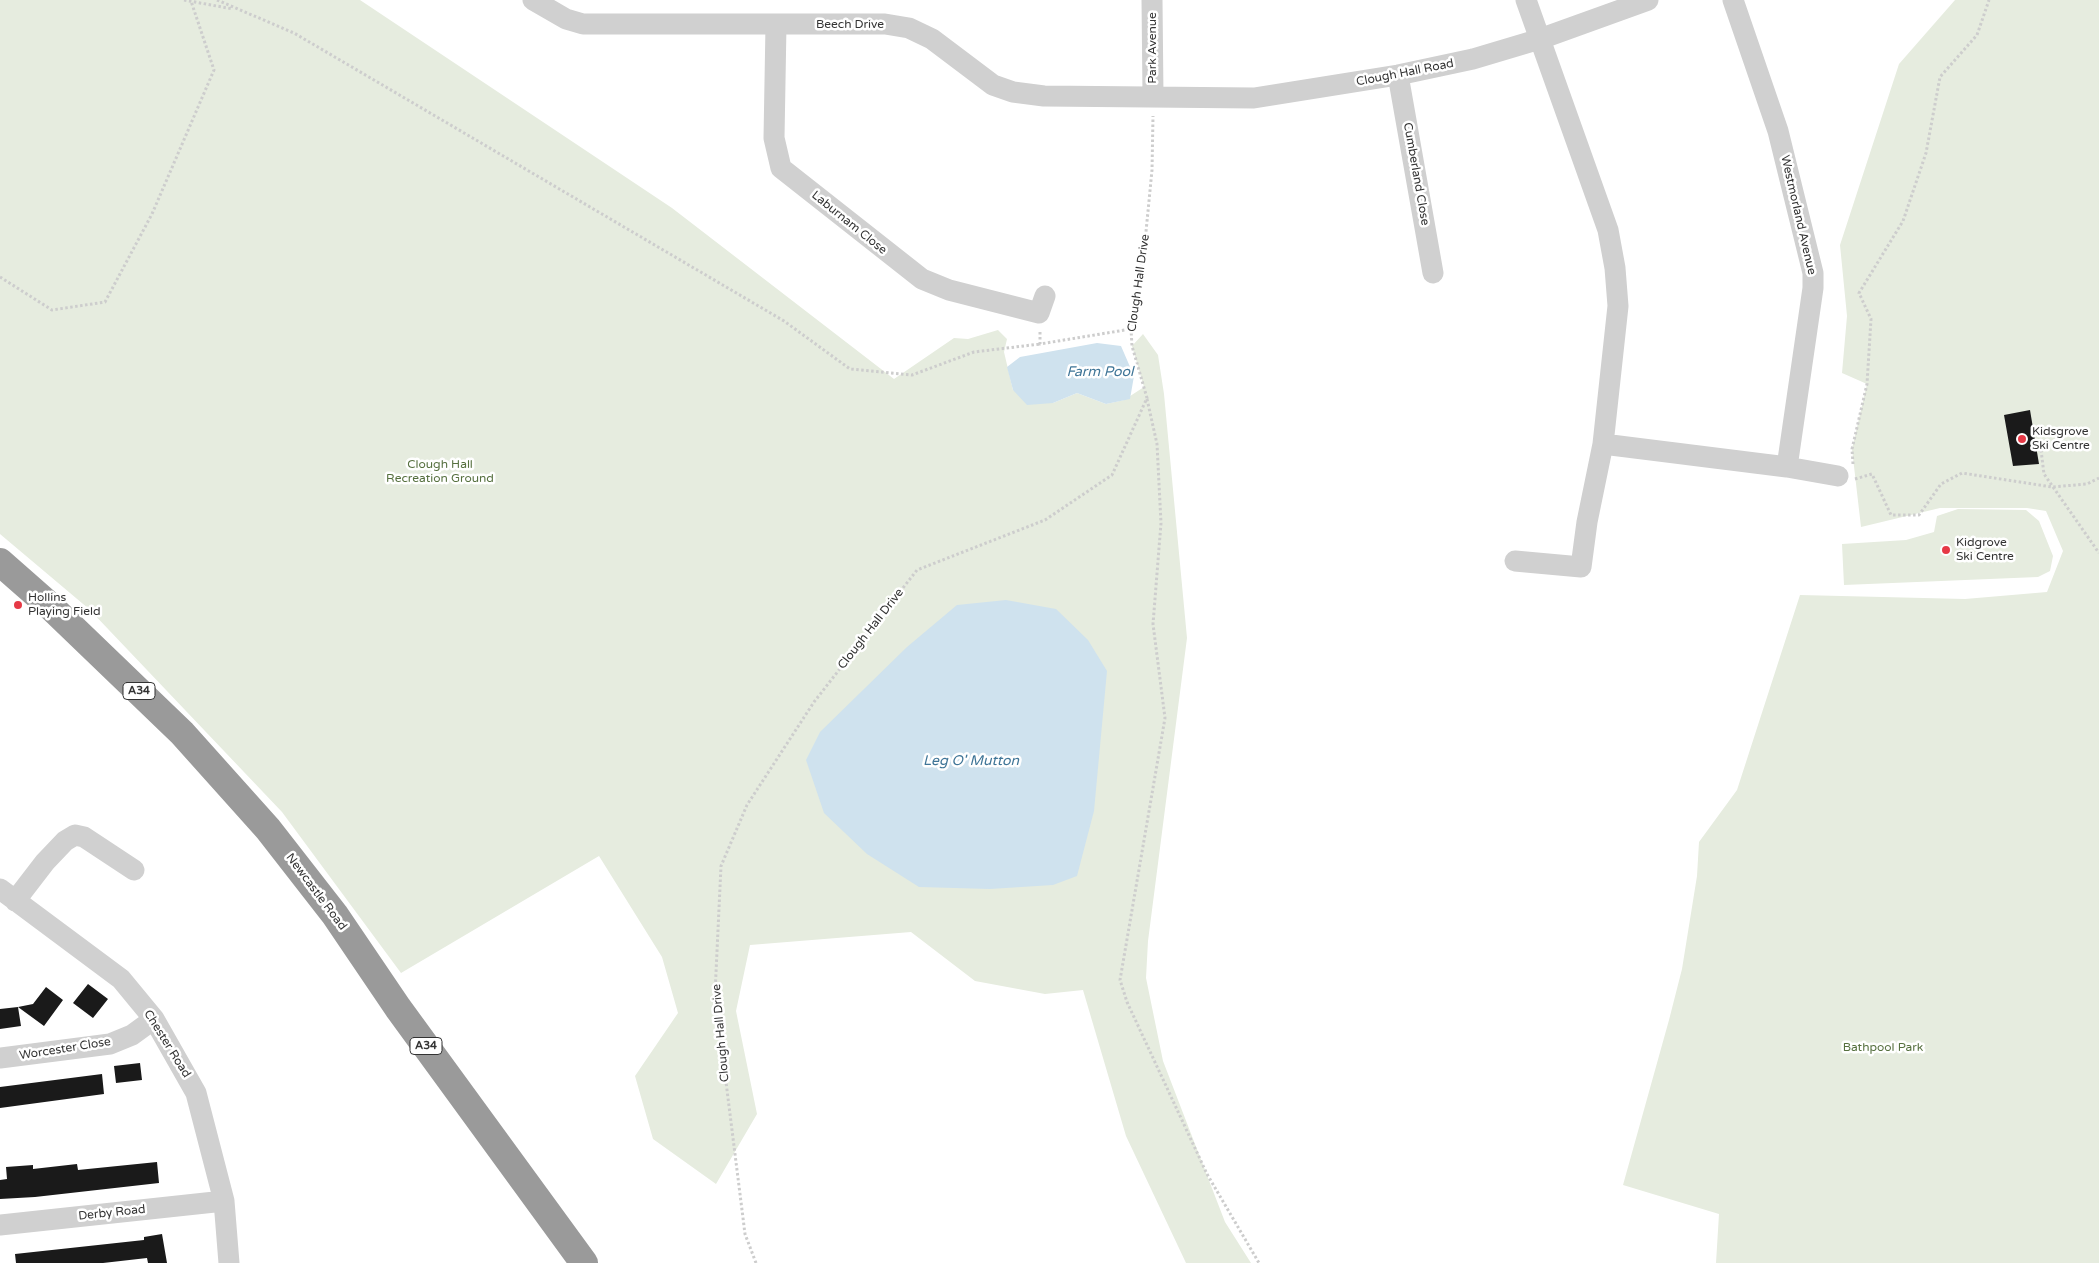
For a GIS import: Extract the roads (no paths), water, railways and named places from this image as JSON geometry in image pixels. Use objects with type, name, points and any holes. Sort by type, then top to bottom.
[{"type":"highway","name":"Newcastle Road","points":[[0,562],[50,606],[182,733],[268,829],[335,916],[398,1008],[584,1263]]},
{"type":"street","name":"Beech Drive","points":[[533,0],[566,19],[583,24],[885,24],[909,28],[932,39],[993,85],[1013,92],[1044,96],[1153,96]]},
{"type":"street","name":"Park Avenue","points":[[1152,0],[1153,96]]},
{"type":"street","points":[[1515,560],[1581,567],[1587,522],[1603,444],[1618,306],[1615,268],[1608,230],[1526,0]]},
{"type":"street","name":"Clough Hall Road","points":[[1153,96],[1254,98],[1398,75],[1473,59],[1540,39],[1648,0]]},
{"type":"street","name":"Westmorland Avenue","points":[[1733,0],[1778,131],[1813,273],[1814,288],[1787,467]]},
{"type":"street","name":"Laburnam Close","points":[[776,25],[774,138],[782,168],[922,279],[949,290],[1042,304]]},
{"type":"street","name":"Cumberland Close","points":[[1398,75],[1433,273]]},
{"type":"street","points":[[1603,444],[1787,467],[1846,478]]},
{"type":"street","points":[[5,897],[45,862],[65,841],[76,835],[84,837],[134,870]]},
{"type":"street","name":"Chester Road","points":[[5,897],[121,979],[154,1020],[196,1093],[224,1201],[229,1263]]},
{"type":"street","name":"Worcester Close","points":[[0,1058],[110,1044],[132,1035],[154,1020]]},
{"type":"street","name":"Derby Road","points":[[0,1225],[224,1201]]},
{"type":"water","name":"Farm Pool","points":[[1097,343],[1121,346],[1134,376],[1130,399],[1106,404],[1077,393],[1053,403],[1027,405],[1013,390],[1007,367],[1020,357]]},
{"type":"water","name":"Leg O' Mutton","points":[[1006,600],[1056,609],[1088,640],[1107,671],[1094,811],[1077,876],[1053,885],[990,889],[919,887],[867,854],[824,813],[806,760],[820,732],[907,647],[957,605]]},
{"type":"place","name":"Kidsgrove Ski Centre","points":[[2022,439]]},
{"type":"place","name":"Kidgrove Ski Centre","points":[[1946,550]]},
{"type":"place","name":"Hollins Playing Field","points":[[18,605]]},
{"type":"park label","name":"Clough Hall Recreation Ground","points":[[440,472]]},
{"type":"park label","name":"Bathpool Park","points":[[1883,1048]]}]
